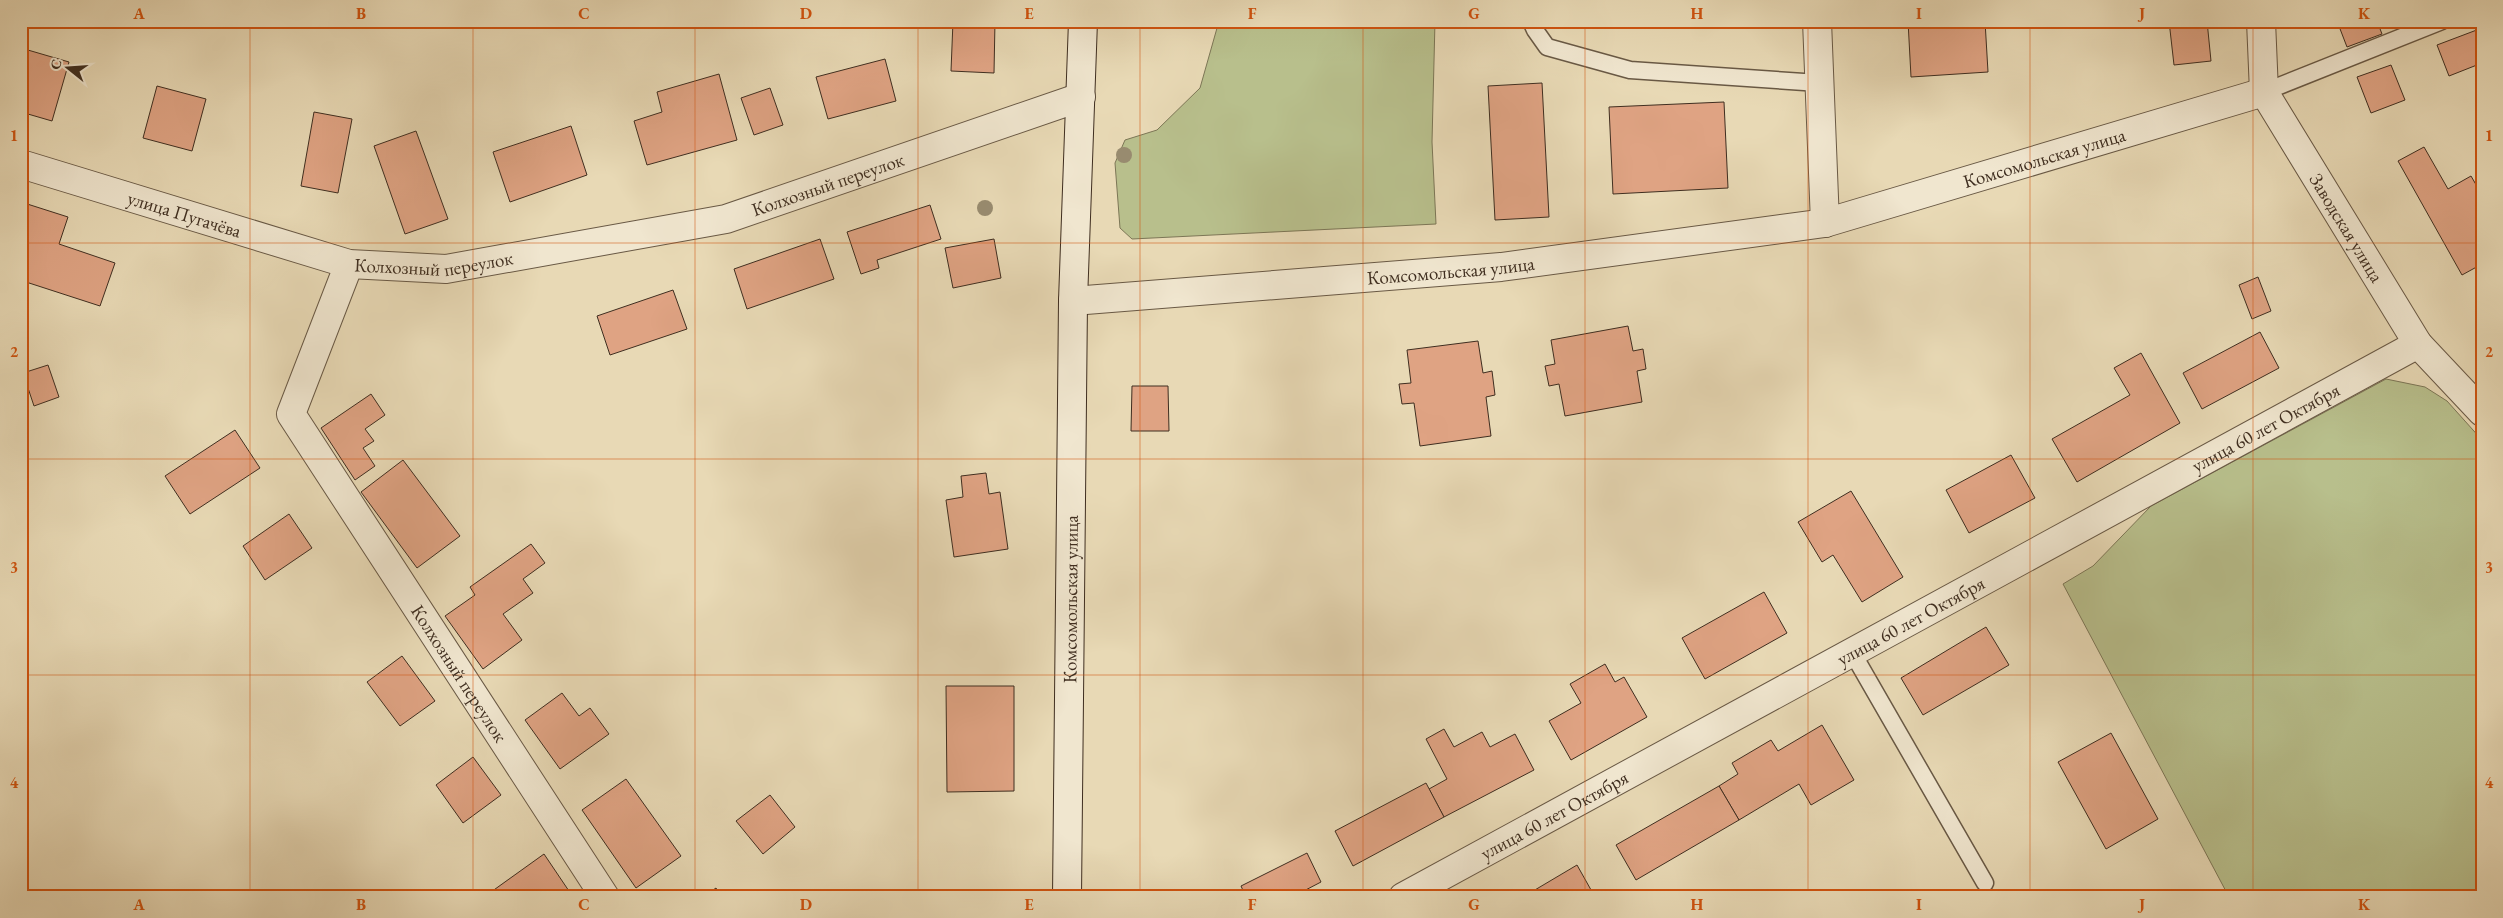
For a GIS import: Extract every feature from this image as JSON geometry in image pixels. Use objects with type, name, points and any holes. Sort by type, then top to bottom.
[{"type":"street","name":"Комсомольская улица","points":[[1067,897],[1074,301],[1082,21]]},
{"type":"street","points":[[1817,21],[1826,223]]},
{"type":"street","name":"Заводская улица","points":[[2261,21],[2264,92],[2418,344],[2482,412]]},
{"type":"street","name":"Комсомольская улица","points":[[1074,301],[1501,267],[1826,223],[2264,92]]},
{"type":"street","name":"Колхозный переулок","points":[[605,897],[291,414],[348,264],[446,269],[726,219],[1081,97]]},
{"type":"street","name":"улица Пугачёва","points":[[21,164],[348,264]]},
{"type":"street","name":"улица 60 лет Октября","points":[[1402,897],[2418,344]]},
{"type":"lane","points":[[1531,21],[1547,48],[1630,70],[1819,83]]},
{"type":"lane","points":[[2264,92],[2442,21]]},
{"type":"lane","points":[[1852,652],[1986,883]]},
{"type":"green space","points":[[1219,21],[1435,21],[1432,142],[1436,224],[1132,239],[1120,228],[1115,163],[1125,140],[1157,130],[1200,88]]},
{"type":"green space","points":[[2386,379],[2425,387],[2447,401],[2482,440],[2482,897],[2229,897],[2063,584],[2093,566],[2151,506]]},
{"type":"building","points":[[953,21],[995,21],[994,73],[951,71]]},
{"type":"building","points":[[1908,21],[1985,21],[1988,72],[1911,77]]},
{"type":"building","points":[[2169,21],[2207,21],[2211,61],[2174,65]]},
{"type":"building","points":[[2337,21],[2377,21],[2382,34],[2347,47]]},
{"type":"building","points":[[2482,28],[2482,63],[2449,76],[2437,45]]},
{"type":"building","points":[[21,48],[69,62],[52,121],[21,112]]},
{"type":"building","points":[[885,59],[896,101],[828,119],[816,77]]},
{"type":"building","points":[[2391,65],[2405,100],[2371,113],[2357,77]]},
{"type":"building","points":[[719,74],[737,140],[647,165],[634,121],[662,112],[657,92]]},
{"type":"building","points":[[1542,83],[1549,217],[1495,220],[1488,86]]},
{"type":"building","points":[[157,86],[206,99],[192,151],[143,138]]},
{"type":"building","points":[[770,88],[783,125],[754,135],[741,98]]},
{"type":"building","points":[[1724,102],[1728,188],[1613,194],[1609,107]]},
{"type":"building","points":[[314,112],[352,119],[338,193],[301,186]]},
{"type":"building","points":[[571,126],[587,175],[510,202],[493,152]]},
{"type":"building","points":[[416,131],[448,219],[405,234],[374,146]]},
{"type":"building","points":[[2424,147],[2448,189],[2471,176],[2482,195],[2482,264],[2462,275],[2398,161]]},
{"type":"building","points":[[21,202],[68,217],[59,244],[115,263],[100,306],[26,282],[21,295]]},
{"type":"building","points":[[930,205],[941,239],[877,260],[879,268],[861,274],[847,232]]},
{"type":"building","points":[[820,239],[834,279],[747,309],[734,269]]},
{"type":"building","points":[[994,239],[1001,278],[953,288],[945,248]]},
{"type":"building","points":[[2258,277],[2271,311],[2252,319],[2239,285]]},
{"type":"building","points":[[673,290],[687,329],[610,355],[597,316]]},
{"type":"building","points":[[1628,326],[1633,351],[1643,349],[1646,369],[1637,371],[1642,402],[1565,416],[1559,384],[1549,386],[1545,366],[1555,364],[1551,340]]},
{"type":"building","points":[[2260,332],[2279,368],[2202,409],[2183,373]]},
{"type":"building","points":[[1478,341],[1483,373],[1492,371],[1495,395],[1486,397],[1491,436],[1420,446],[1414,403],[1402,404],[1399,384],[1411,383],[1407,350]]},
{"type":"building","points":[[2141,353],[2180,423],[2077,482],[2052,439],[2130,395],[2114,368]]},
{"type":"building","points":[[48,365],[59,397],[34,406],[23,373]]},
{"type":"building","points":[[1132,386],[1168,386],[1169,431],[1131,431]]},
{"type":"building","points":[[371,394],[385,415],[365,429],[374,441],[363,448],[375,466],[355,480],[321,428]]},
{"type":"building","points":[[235,430],[260,468],[190,514],[165,476]]},
{"type":"building","points":[[2011,455],[2035,498],[1969,533],[1946,490]]},
{"type":"building","points":[[403,460],[460,536],[417,568],[361,492]]},
{"type":"building","points":[[986,473],[989,494],[1000,492],[1008,549],[954,557],[946,500],[963,497],[961,476]]},
{"type":"building","points":[[1851,491],[1903,577],[1862,602],[1833,555],[1822,562],[1798,522]]},
{"type":"building","points":[[289,514],[312,548],[265,580],[243,546]]},
{"type":"building","points":[[531,544],[545,563],[523,579],[533,593],[503,614],[522,640],[483,669],[445,616],[475,595],[470,587]]},
{"type":"building","points":[[1764,592],[1787,633],[1705,679],[1682,638]]},
{"type":"building","points":[[1986,627],[2009,665],[1923,715],[1901,678]]},
{"type":"building","points":[[402,656],[435,701],[400,726],[367,682]]},
{"type":"building","points":[[1605,664],[1615,682],[1624,677],[1647,717],[1571,760],[1549,721],[1581,703],[1570,684]]},
{"type":"building","points":[[946,686],[1014,686],[1014,791],[947,792]]},
{"type":"building","points":[[562,693],[579,716],[590,708],[609,734],[560,769],[525,720]]},
{"type":"building","points":[[1822,725],[1854,780],[1811,805],[1799,784],[1739,820],[1719,786],[1738,774],[1732,763],[1771,740],[1778,751]]},
{"type":"building","points":[[1444,729],[1454,747],[1482,732],[1490,747],[1515,734],[1534,770],[1444,817],[1429,789],[1447,779],[1426,739]]},
{"type":"building","points":[[2111,733],[2158,819],[2106,849],[2058,762]]},
{"type":"building","points":[[473,757],[501,795],[463,823],[436,785]]},
{"type":"building","points":[[626,779],[681,856],[636,888],[582,810]]},
{"type":"building","points":[[1426,783],[1444,817],[1353,866],[1335,831]]},
{"type":"building","points":[[1719,786],[1739,820],[1636,880],[1616,845]]},
{"type":"building","points":[[770,795],[795,827],[763,854],[736,821]]},
{"type":"building","points":[[1307,853],[1321,882],[1296,895],[1297,897],[1246,897],[1241,886]]},
{"type":"building","points":[[544,854],[573,897],[484,897]]},
{"type":"building","points":[[1577,865],[1595,897],[1523,897]]},
{"type":"building","points":[[716,888],[721,897],[703,897]]}]
